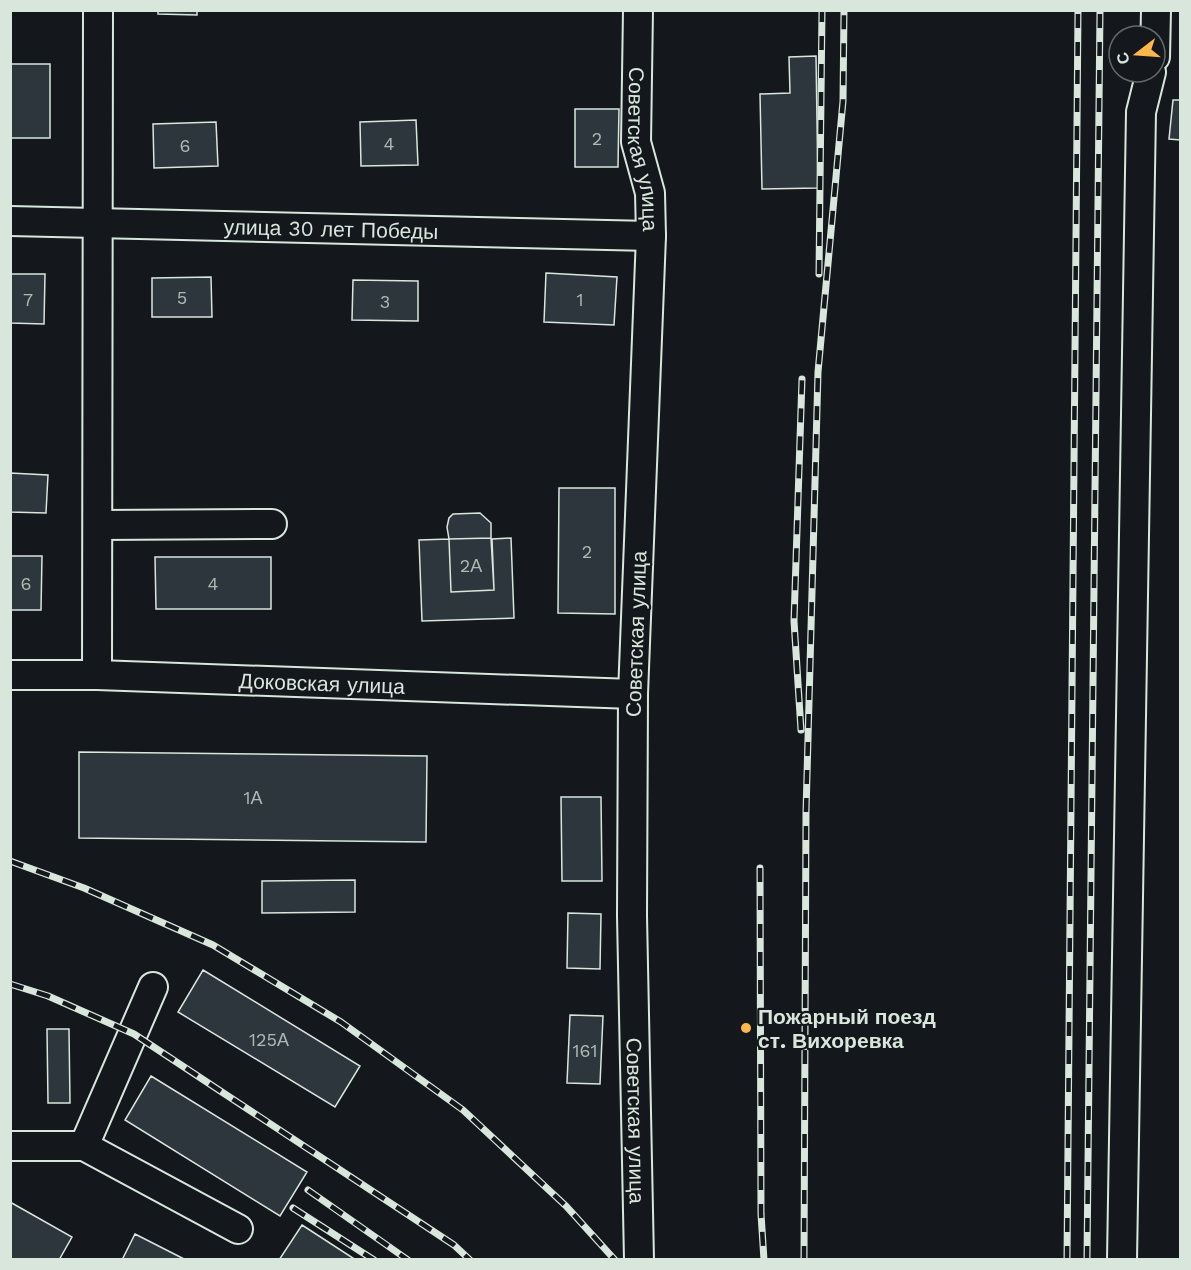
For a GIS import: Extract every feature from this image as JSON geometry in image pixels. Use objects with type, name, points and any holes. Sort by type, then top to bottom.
[{"type":"street","points":[[97,675],[98,10]]},
{"type":"street","name":"Советская улица","points":[[638,10],[636,142],[650,193],[651,236],[633,694],[632,916],[639,1260]]},
{"type":"street","points":[[1122,1260],[1141,112],[1148,84]]},
{"type":"street","name":"улица 30 лет Победы","points":[[10,221],[651,236]]},
{"type":"street","points":[[99,525],[272,524]]},
{"type":"street","name":"Доковская улица","points":[[10,675],[97,675],[633,694]]},
{"type":"street","points":[[84,1146],[153,987]]},
{"type":"street","points":[[10,1146],[84,1146],[238,1229]]},
{"type":"building","points":[[158,10],[197,10],[197,15],[158,14]]},
{"type":"building","points":[[816,56],[818,188],[762,189],[760,94],[790,93],[789,57]]},
{"type":"building","points":[[10,64],[50,64],[50,138],[10,138]]},
{"type":"building","points":[[1173,100],[1180,100],[1180,140],[1169,139]]},
{"type":"building","points":[[575,109],[619,109],[618,167],[575,167]]},
{"type":"building","points":[[416,120],[418,165],[361,166],[360,122]]},
{"type":"building","points":[[216,122],[218,166],[154,168],[153,124]]},
{"type":"building","points":[[546,273],[617,277],[614,325],[544,322]]},
{"type":"building","points":[[10,274],[45,274],[44,324],[10,323]]},
{"type":"building","points":[[211,277],[212,317],[152,317],[152,278]]},
{"type":"building","points":[[353,280],[418,281],[418,321],[352,320]]},
{"type":"building","points":[[10,473],[48,475],[46,513],[10,512]]},
{"type":"building","points":[[559,488],[615,488],[615,614],[558,613]]},
{"type":"building","points":[[480,513],[491,523],[491,538],[449,539],[447,527],[449,518],[453,514]]},
{"type":"building","points":[[491,538],[494,590],[451,592],[449,539]]},
{"type":"building","points":[[511,538],[514,618],[422,621],[419,540],[449,539],[451,592],[494,590],[492,539]]},
{"type":"building","points":[[10,556],[42,556],[41,610],[10,610]]},
{"type":"building","points":[[155,557],[271,557],[271,609],[156,609]]},
{"type":"building","points":[[79,752],[427,756],[426,842],[79,838]]},
{"type":"building","points":[[561,797],[601,797],[602,881],[562,881]]},
{"type":"building","points":[[355,880],[355,912],[262,913],[262,881]]},
{"type":"building","points":[[568,913],[601,914],[600,969],[567,968]]},
{"type":"building","points":[[203,970],[360,1066],[335,1107],[178,1012]]},
{"type":"building","points":[[570,1015],[603,1016],[600,1084],[567,1083]]},
{"type":"building","points":[[47,1029],[69,1029],[70,1103],[48,1103]]},
{"type":"building","points":[[151,1076],[307,1172],[280,1216],[125,1120]]},
{"type":"building","points":[[10,1202],[72,1237],[59,1260],[10,1260]]},
{"type":"building","points":[[302,1225],[356,1260],[279,1260]]},
{"type":"building","points":[[135,1234],[186,1260],[122,1260]]},
{"type":"railway","points":[[819,274],[822,10]]},
{"type":"railway","points":[[804,1260],[806,812],[818,372],[843,101],[844,10]]},
{"type":"railway","points":[[1067,1260],[1078,10]]},
{"type":"railway","points":[[1087,1260],[1100,10]]},
{"type":"railway","points":[[801,730],[794,621],[802,379]]},
{"type":"railway","points":[[10,861],[84,888],[213,945],[341,1022],[463,1110],[566,1206],[615,1260]]},
{"type":"railway","points":[[760,868],[761,1214],[764,1260]]},
{"type":"railway","points":[[10,984],[48,996],[134,1034],[454,1245],[470,1260]]},
{"type":"railway","points":[[308,1190],[408,1260]]},
{"type":"railway","points":[[293,1208],[374,1260]]},
{"type":"place","name":"Пожарный поезд ст. Вихоревка","points":[[746,1028]]}]
